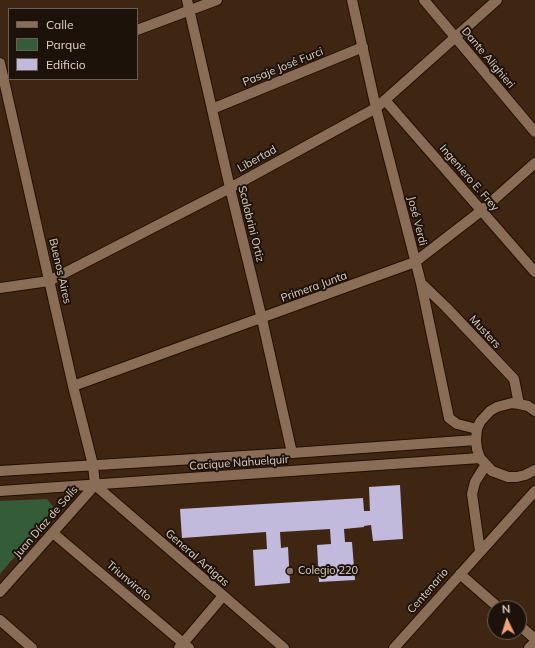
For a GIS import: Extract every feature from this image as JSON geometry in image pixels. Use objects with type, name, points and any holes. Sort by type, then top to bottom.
[{"type":"street","name":"Scalabrini Ortiz","points":[[187,0],[292,453]]},
{"type":"street","points":[[138,30],[217,0]]},
{"type":"street","name":"José Verdi","points":[[352,0],[376,108],[421,283],[448,418],[476,435]]},
{"type":"street","name":"Dante Alighieri","points":[[424,0],[535,132]]},
{"type":"street","name":"Libertad","points":[[0,288],[49,281],[230,188],[376,108],[497,0]]},
{"type":"street","name":"Pasaje José Furci","points":[[212,109],[363,47]]},
{"type":"street","name":"Buenos Aires","points":[[0,62],[49,281],[93,465],[95,485]]},
{"type":"street","name":"Ingeniero E. Frey","points":[[384,100],[535,272]]},
{"type":"street","name":"Primera Junta","points":[[74,386],[262,319],[415,262],[481,211],[535,163]]},
{"type":"street","name":"Musters","points":[[421,283],[446,307],[514,379],[519,404]]},
{"type":"street","points":[[535,411],[528,406],[512,403],[497,407],[485,416],[476,435],[477,449],[483,462],[492,471],[508,477],[517,477],[535,470]]},
{"type":"street","name":"Cacique Nahuelquir","points":[[0,471],[292,453],[476,435]]},
{"type":"street","points":[[480,551],[472,494],[483,462]]},
{"type":"street","name":"Cacique Nahuelquir","points":[[0,491],[483,462]]},
{"type":"street","name":"Juan Díaz de Solís","points":[[0,592],[95,485]]},
{"type":"street","name":"General Artigas","points":[[95,485],[284,648]]},
{"type":"street","name":"Centenario","points":[[394,648],[535,491]]},
{"type":"street","name":"Triunvirato","points":[[53,533],[184,646]]},
{"type":"street","points":[[460,574],[490,600]]},
{"type":"street","points":[[184,646],[223,596]]},
{"type":"street","points":[[0,620],[32,648]]},
{"type":"street","points":[[527,632],[535,640],[529,648]]},
{"type":"green space","points":[[47,499],[55,509],[0,574],[0,501]]},
{"type":"building","points":[[400,485],[403,539],[373,541],[371,525],[344,529],[345,542],[352,542],[355,580],[319,582],[317,545],[331,544],[330,529],[280,532],[281,548],[288,547],[290,583],[255,586],[253,550],[267,549],[266,532],[182,538],[180,509],[363,498],[364,511],[370,511],[369,487]]},
{"type":"place","name":"Colegio 220","points":[[290,571]]}]
